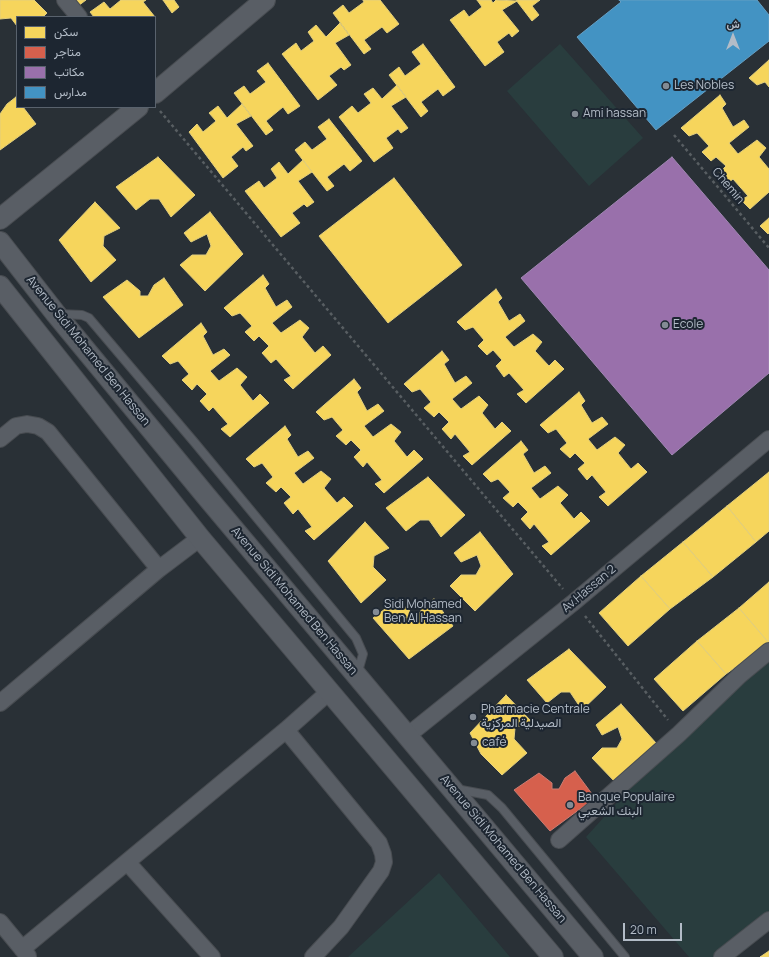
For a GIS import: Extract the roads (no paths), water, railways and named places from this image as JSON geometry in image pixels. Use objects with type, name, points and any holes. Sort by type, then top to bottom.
[{"type":"street","points":[[65,0],[78,16]]},
{"type":"street","points":[[158,102],[265,0]]},
{"type":"street","points":[[0,219],[137,108]]},
{"type":"street","name":"Avenue Sidi Mohamed Ben Hassan","points":[[0,242],[56,314],[593,957]]},
{"type":"street","points":[[0,286],[200,538],[330,690],[553,957]]},
{"type":"street","points":[[0,439],[16,426],[27,424],[38,426],[48,432],[159,569]]},
{"type":"street","name":"Av.Hassan 2","points":[[407,736],[574,602],[769,439]]},
{"type":"street","points":[[0,702],[159,569],[200,538]]},
{"type":"street","points":[[559,840],[679,734],[740,675],[769,651]]},
{"type":"street","points":[[0,922],[25,953],[127,862],[286,730],[330,690]]},
{"type":"street","points":[[286,730],[379,843],[384,862],[381,871],[341,927],[313,957]]},
{"type":"street","points":[[127,862],[212,957]]},
{"type":"street","points":[[722,957],[769,920]]},
{"type":"lane","points":[[453,788],[480,792],[488,795],[502,808],[625,957]]},
{"type":"place","name":"Les Nobles","points":[[666,86]]},
{"type":"place","name":"Ami hassan","points":[[575,114]]},
{"type":"place","name":"Ecole","points":[[665,325]]},
{"type":"place","name":"Sidi Mohamed Ben Al Hassan","points":[[376,612]]},
{"type":"place","name":"Pharmacie Centrale الصيدلية المركزية","points":[[473,717]]},
{"type":"place","name":"café","points":[[474,743]]},
{"type":"place","name":"Banque Populaire البنك الشعبي","points":[[570,805]]}]
